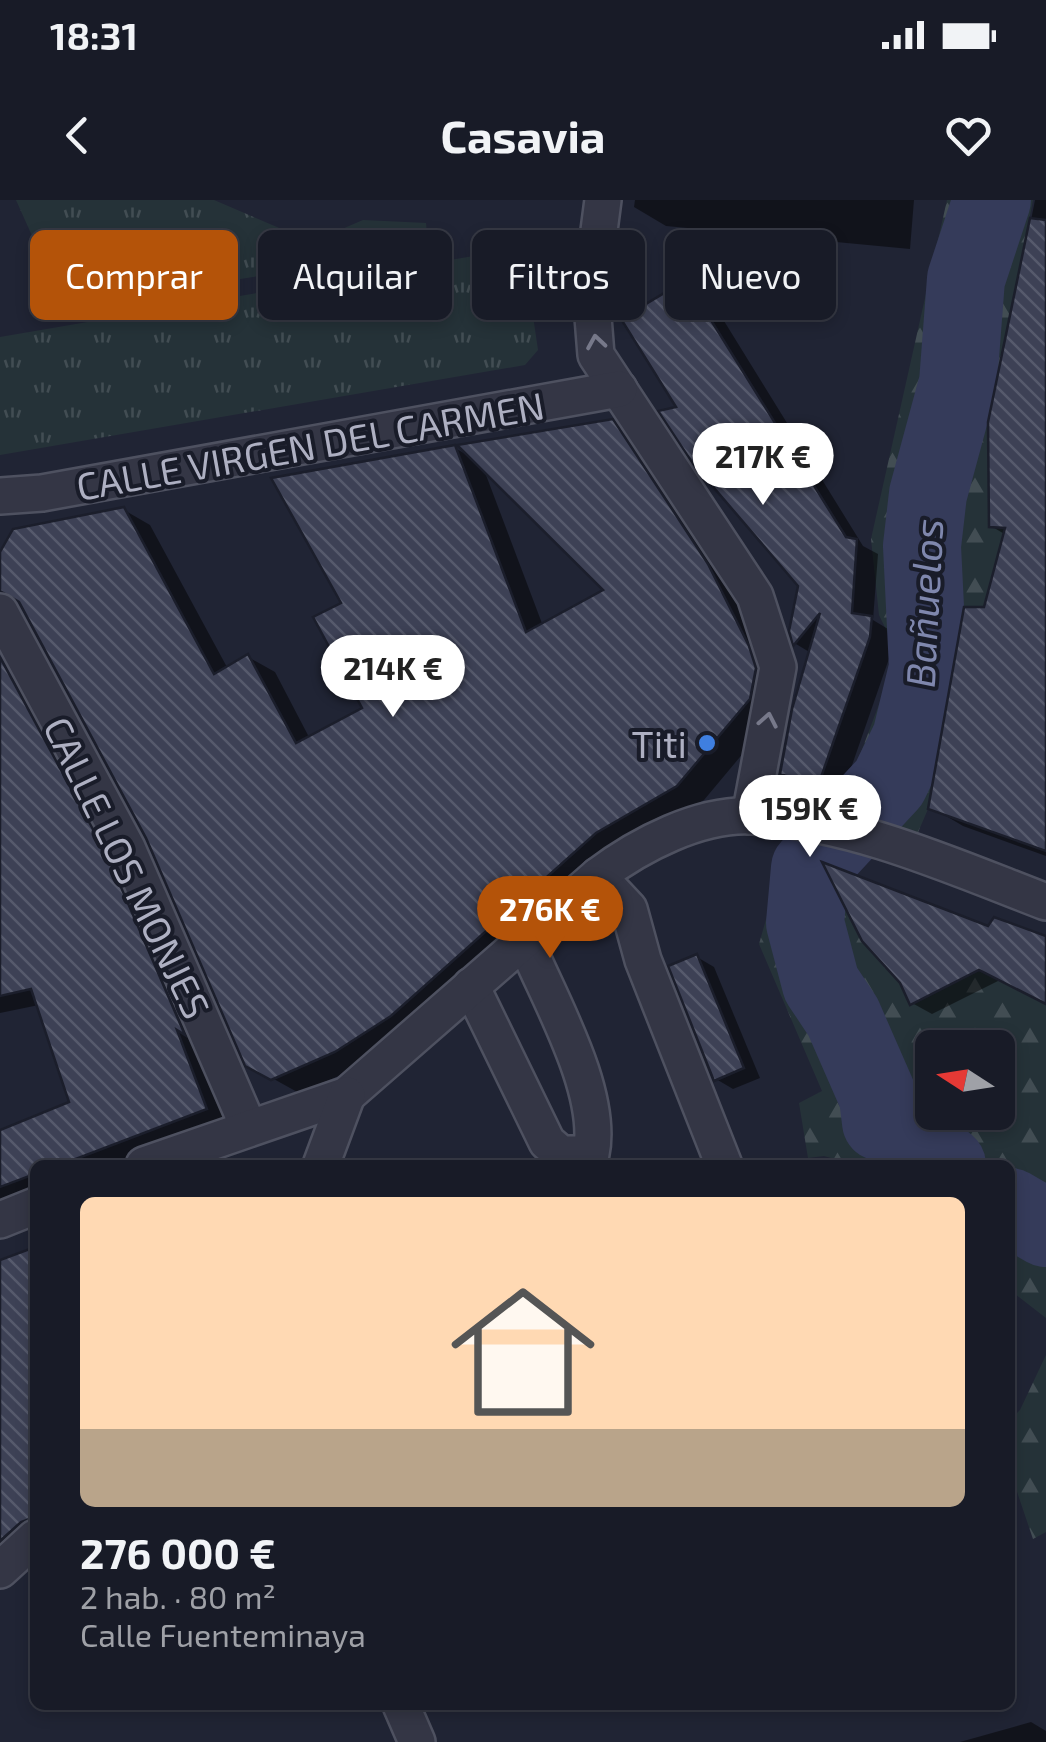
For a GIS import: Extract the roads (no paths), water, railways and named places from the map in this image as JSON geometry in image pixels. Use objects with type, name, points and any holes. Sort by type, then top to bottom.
[{"type":"street","points":[[603,200],[590,292],[596,355],[755,596],[778,667],[750,816]]},
{"type":"street","name":"CALLE VIRGEN DEL CARMEN","points":[[0,496],[42,493],[618,390]]},
{"type":"street","name":"CALLE LOS MONJES","points":[[2,623],[127,848],[248,1126]]},
{"type":"street","points":[[157,1160],[347,1095],[598,876],[629,852],[690,827],[750,816],[882,840],[1046,902]]},
{"type":"street","points":[[598,876],[629,909],[643,960],[722,1160]]},
{"type":"street","points":[[471,986],[547,1142],[561,1154],[591,1154],[596,1132],[590,1097],[525,941]]},
{"type":"street","points":[[323,1160],[347,1095]]},
{"type":"street","points":[[0,1220],[30,1208]]},
{"type":"street","points":[[0,1570],[30,1543]]},
{"type":"street","points":[[403,1710],[417,1742]]},
{"type":"waterway","name":"Bañuelos","points":[[941,1160],[914,1138],[881,1122],[878,1097],[843,1017],[821,984],[805,923],[810,868],[889,783],[911,738],[928,668],[922,546],[928,494],[958,383],[966,279],[992,200]]},
{"type":"waterway","name":"Bañuelos","points":[[1015,1210],[1046,1228]]},
{"type":"place","name":"Titi","points":[[707,743]]}]
